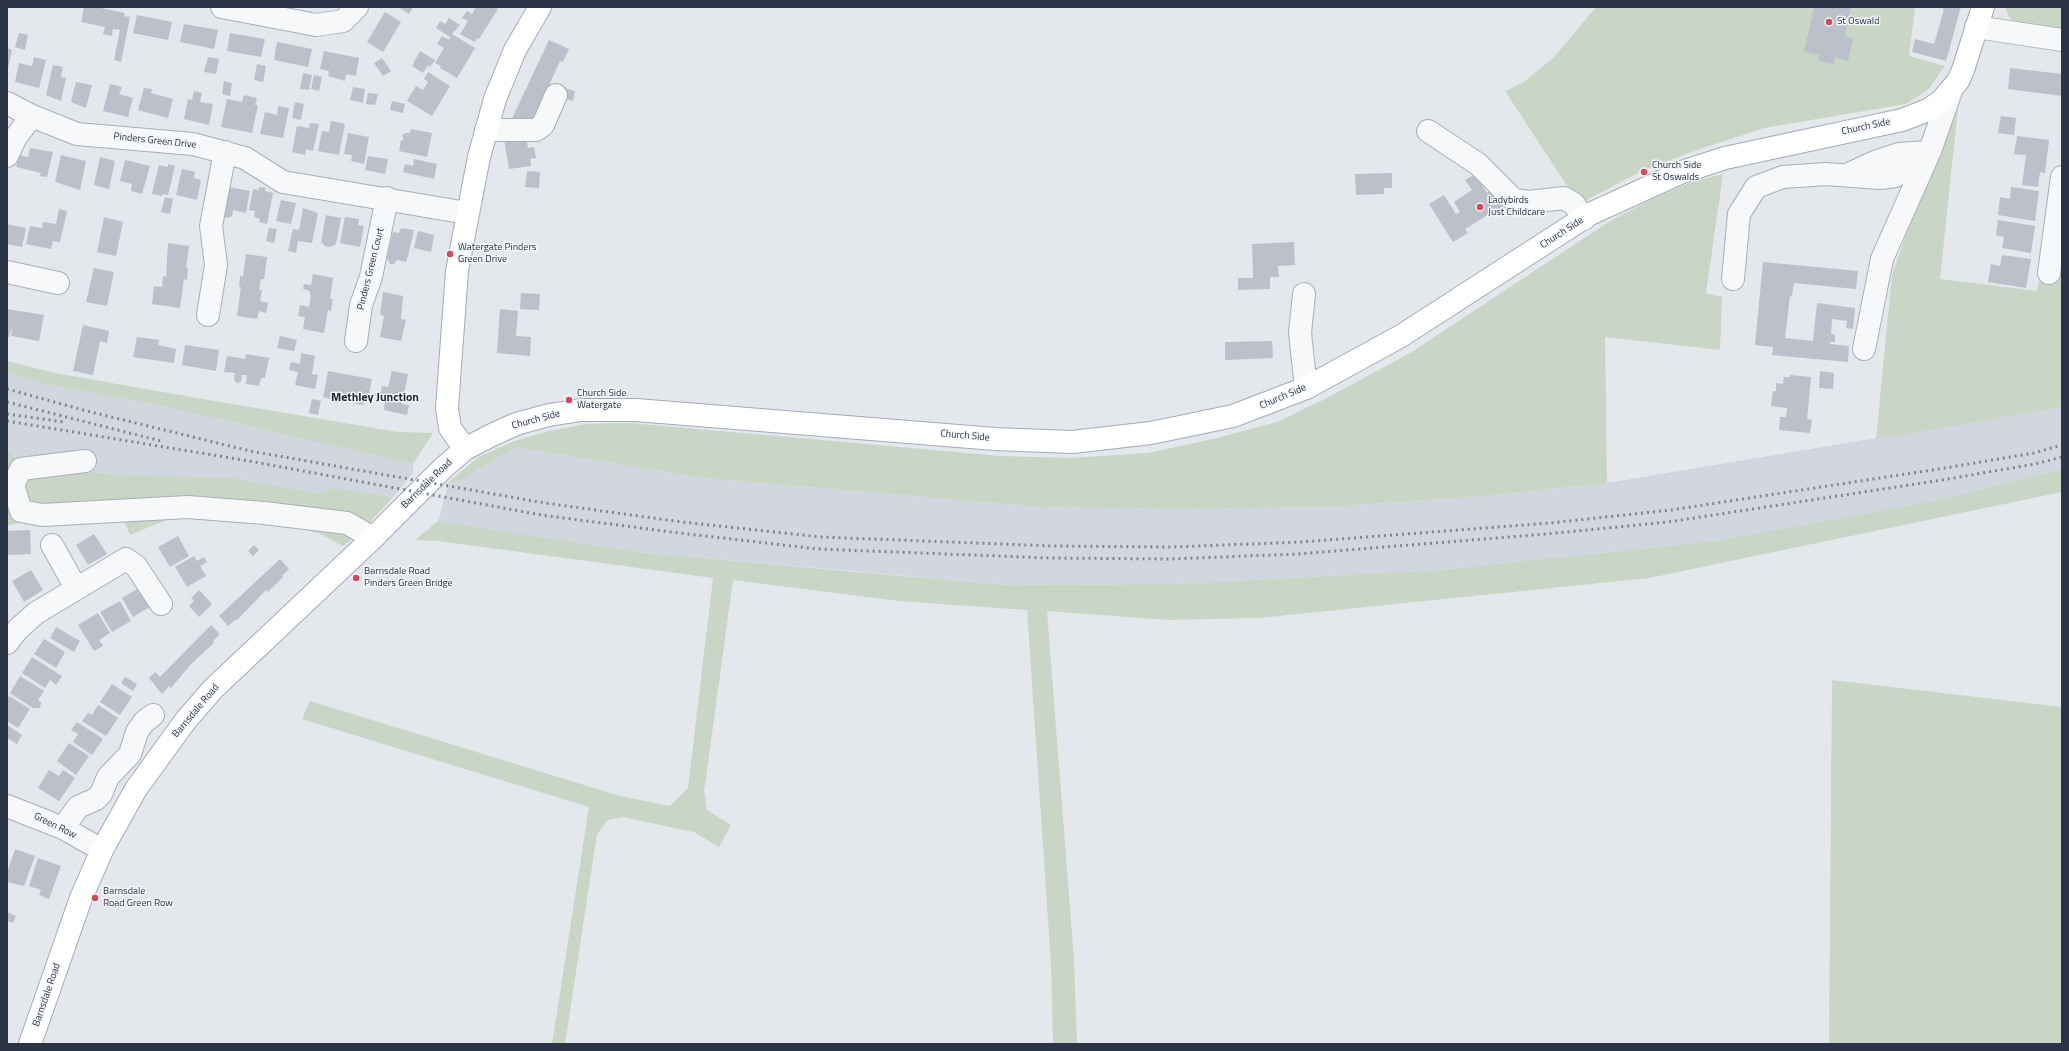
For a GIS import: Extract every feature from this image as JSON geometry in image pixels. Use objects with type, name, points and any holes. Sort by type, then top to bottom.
[{"type":"main road","points":[[465,449],[450,428],[448,419],[447,398],[456,271],[466,213],[486,130],[504,74],[515,50],[540,7]]},
{"type":"main road","name":"Church Side","points":[[465,449],[516,424],[549,415],[589,410],[636,410],[995,439],[1072,442],[1151,433],[1233,416],[1306,388],[1401,336],[1584,219],[1682,172],[1756,150],[1902,120],[1928,110],[1941,101],[1951,91],[1963,70],[1983,7]]},
{"type":"main road","name":"Barnsdale Road","points":[[30,1044],[81,898],[102,850],[136,789],[186,720],[213,689],[374,538],[443,468],[465,449]]},
{"type":"street","points":[[222,7],[316,25],[343,21],[357,7]]},
{"type":"street","points":[[1976,28],[2062,40]]},
{"type":"street","points":[[1864,349],[1882,259],[1930,151],[1951,91]]},
{"type":"street","points":[[486,130],[536,130],[543,125],[556,95]]},
{"type":"street","name":"Pinders Green Drive","points":[[7,102],[32,116],[77,134],[192,144],[245,158],[283,182],[388,198],[466,213]]},
{"type":"street","points":[[7,156],[16,137],[32,116]]},
{"type":"street","points":[[1428,131],[1478,164],[1514,200],[1521,202],[1564,198],[1574,204],[1584,219]]},
{"type":"street","points":[[1733,279],[1739,214],[1756,187],[1783,177],[1826,174],[1880,178],[1895,176],[1930,151]]},
{"type":"street","points":[[208,315],[216,265],[211,226],[226,152]]},
{"type":"street","points":[[2049,273],[2059,229],[2062,177]]},
{"type":"street","name":"Pinders Green Court","points":[[356,341],[361,305],[371,277],[388,198]]},
{"type":"street","points":[[7,272],[58,282]]},
{"type":"street","points":[[1304,294],[1300,332],[1306,388]]},
{"type":"street","points":[[84,461],[21,469],[12,485],[21,512],[42,515],[188,507],[264,513],[347,523],[374,538]]},
{"type":"street","points":[[52,546],[76,588]]},
{"type":"street","points":[[7,643],[18,629],[36,613],[126,559],[136,566],[161,604]]},
{"type":"street","points":[[63,828],[78,807],[96,799],[101,794],[108,777],[130,754],[137,732],[144,722],[153,715]]},
{"type":"street","name":"Green Row","points":[[7,806],[63,828],[102,850]]},
{"type":"shaded area","points":[[7,373],[45,384],[154,404],[413,464],[413,473],[393,497],[333,488],[318,493],[232,478],[126,475],[90,472],[25,476],[7,448]]},
{"type":"shaded area","points":[[2062,407],[2062,469],[1949,498],[1715,541],[1439,570],[1177,584],[1008,585],[637,552],[438,521],[449,482],[457,482],[517,447],[704,478],[1042,507],[1182,509],[1325,507],[1472,497],[1607,483]]},
{"type":"green space","points":[[1596,7],[1915,7],[1909,56],[1945,66],[1929,89],[1906,104],[1764,128],[1697,150],[1642,171],[1579,204],[1505,91],[1524,82],[1555,56]]},
{"type":"green space","points":[[2005,7],[2062,7],[2062,32],[2015,22],[2009,17]]},
{"type":"green space","points":[[1958,109],[1940,279],[2037,291],[2040,278],[2062,248],[2062,407],[1876,439],[1892,275],[1913,215]]},
{"type":"green space","points":[[1723,174],[1706,293],[1722,297],[1720,350],[1605,337],[1607,483],[1472,497],[1325,507],[1182,509],[1042,507],[704,478],[517,447],[457,482],[449,482],[477,458],[512,442],[545,432],[586,424],[630,423],[1001,456],[1070,458],[1148,453],[1213,439],[1277,422],[1325,399],[1410,353],[1610,221],[1652,199],[1692,182]]},
{"type":"green space","points":[[7,361],[55,373],[397,432],[433,433],[413,464],[154,404],[45,384],[7,373]]},
{"type":"green space","points":[[7,448],[26,476],[90,472],[126,475],[232,478],[318,493],[333,488],[393,497],[361,532],[343,546],[318,533],[263,516],[171,518],[130,535],[121,514],[25,521],[7,526]]},
{"type":"green space","points":[[2062,469],[2062,492],[1649,578],[1259,618],[1168,620],[1047,611],[1074,960],[1077,1044],[1053,1044],[1051,964],[1027,610],[899,601],[733,580],[704,792],[707,810],[731,825],[719,847],[694,832],[622,817],[608,820],[597,834],[565,1044],[552,1044],[589,807],[302,719],[310,701],[620,796],[670,806],[688,788],[713,578],[438,541],[415,540],[438,521],[637,552],[855,572],[1008,585],[1177,584],[1439,570],[1715,541],[1949,498]]},
{"type":"green space","points":[[1832,680],[2062,707],[2062,1044],[1829,1044]]},
{"type":"building","points":[[84,7],[96,7],[125,13],[124,16],[130,17],[121,62],[114,60],[120,30],[113,29],[112,36],[103,34],[105,27],[81,22]]},
{"type":"building","points":[[398,7],[413,7],[409,14]]},
{"type":"building","points":[[476,7],[494,7],[498,9],[479,39],[477,38],[475,42],[460,34],[468,21],[462,18],[467,11],[472,14]]},
{"type":"building","name":"St Oswald","points":[[1814,7],[1851,7],[1845,36],[1853,38],[1848,61],[1835,58],[1834,64],[1818,61],[1819,55],[1804,52]]},
{"type":"building","points":[[1937,7],[1961,7],[1946,61],[1912,52],[1915,39],[1934,44],[1944,9]]},
{"type":"building","points":[[385,12],[401,22],[383,52],[367,42]]},
{"type":"building","points":[[137,15],[172,22],[168,40],[133,33]]},
{"type":"building","points":[[449,18],[460,25],[452,34],[475,48],[457,78],[440,68],[441,66],[435,63],[444,48],[437,44],[442,36],[449,40],[450,37],[436,28],[440,21],[445,24]]},
{"type":"building","points":[[184,24],[218,30],[214,49],[180,42]]},
{"type":"building","points":[[19,33],[28,35],[25,50],[15,47]]},
{"type":"building","points":[[230,33],[265,39],[261,57],[227,51]]},
{"type":"building","points":[[549,40],[569,49],[563,62],[560,61],[537,112],[540,113],[534,126],[509,125]]},
{"type":"building","points":[[277,42],[312,49],[308,67],[274,60]]},
{"type":"building","points":[[7,48],[12,50],[8,69],[7,69]]},
{"type":"building","points":[[324,51],[359,58],[356,76],[346,74],[345,81],[328,76],[329,71],[320,69]]},
{"type":"building","points":[[420,51],[435,60],[430,67],[428,65],[423,73],[412,66]]},
{"type":"building","points":[[34,57],[46,60],[39,88],[15,82],[19,63],[32,66]]},
{"type":"building","points":[[208,57],[219,59],[216,74],[204,72]]},
{"type":"building","points":[[382,58],[391,71],[383,76],[374,63]]},
{"type":"building","points":[[257,64],[266,66],[263,82],[254,80]]},
{"type":"building","points":[[53,65],[63,67],[61,77],[66,78],[61,101],[46,95]]},
{"type":"building","points":[[2010,68],[2062,74],[2062,96],[2008,89]]},
{"type":"building","points":[[428,72],[450,86],[432,116],[407,101],[416,86],[423,90],[428,82],[424,79]]},
{"type":"building","points":[[303,73],[312,75],[309,90],[300,89]]},
{"type":"building","points":[[314,75],[322,77],[319,91],[311,89]]},
{"type":"building","points":[[224,81],[232,83],[230,96],[222,94]]},
{"type":"building","points":[[76,82],[92,85],[86,108],[71,102]]},
{"type":"building","points":[[110,84],[122,87],[119,94],[133,98],[128,117],[103,111]]},
{"type":"building","points":[[353,87],[365,89],[363,103],[350,100]]},
{"type":"building","points":[[144,88],[152,89],[151,93],[173,99],[168,118],[138,110]]},
{"type":"building","points":[[563,88],[575,91],[573,101],[561,98]]},
{"type":"building","points":[[194,91],[202,93],[200,102],[213,104],[209,125],[184,119],[188,99],[192,100]]},
{"type":"building","points":[[368,93],[378,94],[375,105],[366,104]]},
{"type":"building","points":[[244,95],[257,98],[255,105],[258,105],[252,133],[221,127],[227,99],[242,102]]},
{"type":"building","points":[[392,101],[405,104],[403,113],[390,110]]},
{"type":"building","points":[[295,102],[304,104],[301,120],[292,118]]},
{"type":"building","points":[[278,106],[289,108],[283,138],[260,134],[265,112],[277,115]]},
{"type":"building","points":[[2001,116],[2016,118],[2014,135],[1998,133]]},
{"type":"building","points":[[331,121],[345,124],[339,155],[318,151],[322,131],[329,132]]},
{"type":"building","points":[[310,123],[319,124],[313,151],[306,149],[305,155],[292,152],[297,126],[309,128]]},
{"type":"building","points":[[411,129],[432,133],[427,157],[399,151],[401,140],[404,141],[402,135],[410,133]]},
{"type":"building","points":[[348,133],[369,137],[364,164],[351,161],[352,155],[344,154]]},
{"type":"building","points":[[526,135],[528,148],[534,147],[536,158],[530,159],[531,166],[509,169],[504,139]]},
{"type":"building","points":[[2017,136],[2049,140],[2045,173],[2040,172],[2038,187],[2022,185],[2026,155],[2014,154]]},
{"type":"building","points":[[30,148],[53,152],[47,177],[40,176],[41,173],[16,167],[19,155],[28,157]]},
{"type":"building","points":[[61,155],[86,161],[80,190],[55,182]]},
{"type":"building","points":[[368,156],[388,159],[385,174],[365,170]]},
{"type":"building","points":[[100,157],[115,161],[109,189],[94,185]]},
{"type":"building","points":[[414,159],[437,164],[434,179],[403,172],[405,164],[413,166]]},
{"type":"building","points":[[125,160],[150,166],[142,194],[131,191],[132,184],[120,181]]},
{"type":"building","points":[[168,164],[175,166],[168,195],[162,194],[162,196],[152,194],[159,165],[168,167]]},
{"type":"building","points":[[182,169],[195,172],[194,178],[201,180],[197,200],[176,195]]},
{"type":"building","points":[[527,171],[540,172],[539,188],[525,187]]},
{"type":"building","points":[[1392,173],[1392,188],[1384,188],[1384,194],[1356,195],[1355,174]]},
{"type":"building","name":"Ladybirds Just Childcare","points":[[1475,174],[1487,193],[1492,189],[1505,210],[1493,217],[1491,213],[1465,229],[1468,233],[1453,242],[1429,204],[1444,195],[1456,214],[1460,212],[1454,202],[1472,190],[1465,180]]},
{"type":"building","points":[[229,187],[250,191],[246,213],[233,210],[232,216],[228,218],[221,217]]},
{"type":"building","points":[[259,187],[266,188],[265,191],[273,193],[267,224],[259,222],[260,219],[254,217],[255,211],[249,210],[253,189],[259,190]]},
{"type":"building","points":[[2011,187],[2039,191],[2035,221],[1998,215],[2000,197],[2010,199]]},
{"type":"building","points":[[165,197],[173,199],[170,214],[161,212]]},
{"type":"building","points":[[281,200],[296,203],[291,224],[276,221]]},
{"type":"building","points":[[303,208],[318,213],[312,243],[298,241],[296,253],[288,251],[293,229],[299,230]]},
{"type":"building","points":[[59,209],[67,211],[60,242],[53,241],[51,249],[26,244],[30,226],[42,228],[43,222],[56,224]]},
{"type":"building","points":[[326,215],[341,218],[337,240],[335,245],[330,247],[325,246],[321,242]]},
{"type":"building","points":[[104,217],[123,222],[116,256],[97,252]]},
{"type":"building","points":[[345,217],[359,219],[358,225],[364,226],[360,247],[340,243]]},
{"type":"building","points":[[1998,220],[2035,226],[2031,253],[2002,248],[2004,237],[1996,235]]},
{"type":"building","points":[[7,224],[26,228],[22,247],[7,244]]},
{"type":"building","points":[[269,228],[277,229],[274,243],[266,241]]},
{"type":"building","points":[[401,228],[414,230],[408,256],[406,262],[397,260],[394,264],[390,264],[387,258],[393,232],[399,233]]},
{"type":"building","points":[[418,231],[434,235],[431,252],[414,248]]},
{"type":"building","points":[[1294,242],[1295,265],[1278,266],[1279,277],[1270,277],[1270,289],[1238,290],[1238,278],[1253,278],[1252,244]]},
{"type":"building","points":[[168,243],[189,246],[186,268],[188,268],[187,280],[184,279],[180,308],[152,304],[154,286],[162,287],[163,276],[166,277]]},
{"type":"building","points":[[246,254],[267,257],[264,279],[261,279],[259,290],[262,290],[260,301],[268,303],[266,313],[259,311],[257,319],[237,316],[241,287],[239,287],[240,276],[243,276]]},
{"type":"building","points":[[2002,255],[2031,259],[2026,288],[1988,282],[1991,264],[2000,266]]},
{"type":"building","points":[[1763,262],[1858,271],[1856,289],[1794,283],[1792,296],[1790,296],[1785,338],[1813,341],[1817,303],[1855,308],[1853,329],[1846,328],[1847,321],[1832,319],[1831,334],[1835,335],[1835,342],[1830,342],[1830,344],[1849,346],[1848,362],[1772,355],[1773,347],[1755,345]]},
{"type":"building","points":[[94,268],[114,272],[107,306],[86,302]]},
{"type":"building","points":[[313,274],[333,278],[330,299],[333,299],[331,311],[328,310],[324,333],[303,329],[305,317],[298,316],[300,305],[309,307],[311,295],[310,291],[303,289],[304,284],[311,285]]},
{"type":"building","points":[[383,292],[403,296],[401,319],[406,320],[401,341],[380,337],[384,316],[380,315]]},
{"type":"building","points":[[521,293],[540,294],[539,310],[520,309]]},
{"type":"building","points":[[7,309],[44,315],[39,341],[11,336],[12,330],[9,337],[7,336]]},
{"type":"building","points":[[500,309],[518,311],[516,336],[531,337],[530,356],[497,353]]},
{"type":"building","points":[[83,325],[109,331],[107,343],[100,341],[93,375],[73,371]]},
{"type":"building","points":[[280,336],[297,340],[294,351],[277,348]]},
{"type":"building","points":[[137,337],[159,340],[158,345],[176,349],[174,363],[133,357]]},
{"type":"building","points":[[1272,341],[1273,358],[1225,360],[1225,342]]},
{"type":"building","points":[[185,345],[219,350],[216,371],[182,365]]},
{"type":"building","points":[[301,353],[315,356],[312,374],[318,375],[315,389],[295,385],[298,372],[289,370],[291,362],[300,364]]},
{"type":"building","points":[[246,354],[269,358],[265,378],[261,378],[259,386],[246,384],[247,375],[242,375],[241,382],[237,383],[234,380],[235,373],[224,372],[227,356],[245,359]]},
{"type":"building","points":[[328,371],[372,379],[368,399],[365,398],[363,405],[356,404],[357,397],[334,392],[332,399],[323,397]]},
{"type":"building","points":[[392,371],[408,374],[402,404],[409,405],[407,415],[384,410],[385,403],[379,401],[382,386],[388,387]]},
{"type":"building","points":[[1820,371],[1834,373],[1833,389],[1819,388]]},
{"type":"building","points":[[1790,375],[1811,377],[1807,419],[1812,420],[1810,433],[1779,430],[1780,417],[1786,417],[1787,408],[1771,406],[1773,391],[1776,391],[1776,383],[1783,384],[1784,377],[1790,377]]},
{"type":"building","points":[[312,399],[321,401],[318,415],[309,413]]},
{"type":"building","points":[[30,530],[31,554],[8,555],[7,531]]},
{"type":"building","points":[[94,534],[107,554],[88,565],[76,545]]},
{"type":"building","points":[[178,536],[189,556],[170,567],[158,547]]},
{"type":"building","points":[[254,545],[259,550],[253,556],[248,551]]},
{"type":"building","points":[[194,556],[197,561],[204,557],[207,562],[200,566],[206,576],[187,587],[175,567]]},
{"type":"building","points":[[280,559],[289,569],[282,576],[283,577],[268,592],[266,590],[237,620],[236,619],[228,626],[219,616]]},
{"type":"building","points":[[31,570],[43,590],[24,602],[12,581]]},
{"type":"building","points":[[142,586],[153,605],[133,617],[122,598]]},
{"type":"building","points":[[199,590],[212,604],[199,617],[189,606],[194,601],[191,598]]},
{"type":"building","points":[[120,601],[131,621],[112,632],[100,612]]},
{"type":"building","points":[[98,613],[110,633],[99,640],[103,646],[94,651],[78,625]]},
{"type":"building","points":[[211,625],[220,634],[213,641],[214,643],[191,664],[171,688],[169,686],[162,694],[149,678],[155,672],[160,677]]},
{"type":"building","points":[[56,627],[80,641],[74,652],[50,638]]},
{"type":"building","points":[[44,639],[65,652],[56,668],[34,654]]},
{"type":"building","points":[[32,657],[62,676],[56,685],[50,680],[45,688],[22,673]]},
{"type":"building","points":[[20,676],[44,691],[38,700],[41,702],[40,708],[33,708],[10,693]]},
{"type":"building","points":[[125,677],[137,684],[133,691],[121,683]]},
{"type":"building","points":[[112,684],[132,697],[120,715],[100,702]]},
{"type":"building","points":[[9,696],[30,709],[18,728],[7,721],[7,700]]},
{"type":"building","points":[[98,705],[118,718],[106,736],[82,721],[88,713],[92,715]]},
{"type":"building","points":[[77,722],[103,739],[92,755],[73,742],[78,734],[71,730]]},
{"type":"building","points":[[7,725],[22,735],[17,744],[9,739],[7,741]]},
{"type":"building","points":[[69,743],[89,756],[76,775],[57,761]]},
{"type":"building","points":[[49,770],[59,776],[63,770],[75,778],[59,801],[38,788]]},
{"type":"building","points":[[15,849],[35,856],[24,886],[7,882],[7,873]]},
{"type":"building","points":[[38,858],[61,866],[49,899],[39,895],[41,890],[29,886]]},
{"type":"building","points":[[7,912],[16,916],[13,923],[7,921]]},
{"type":"railway","points":[[7,389],[87,411],[250,451],[545,503],[682,522],[821,537],[1053,546],[1173,547],[1301,542],[1550,523],[1671,510],[1945,468],[2034,453],[2062,445]]},
{"type":"railway","points":[[7,402],[161,441]]},
{"type":"railway","points":[[7,414],[64,422]]},
{"type":"railway","points":[[7,421],[249,461],[541,515],[818,549],[1050,558],[1170,559],[1298,554],[1546,534],[1668,522],[1942,480],[2035,464],[2062,457]]},
{"type":"place","name":"St Oswald","points":[[1829,22]]},
{"type":"place","name":"Church Side St Oswalds","points":[[1644,172]]},
{"type":"place","name":"Ladybirds Just Childcare","points":[[1480,207]]},
{"type":"place","name":"Watergate Pinders Green Drive","points":[[450,254]]},
{"type":"place","name":"Church Side Watergate","points":[[569,400]]},
{"type":"place","name":"Barnsdale Road Pinders Green Bridge","points":[[356,578]]},
{"type":"place","name":"Barnsdale Road Green Row","points":[[95,898]]},
{"type":"district","name":"Methley Junction","points":[[375,398]]}]
